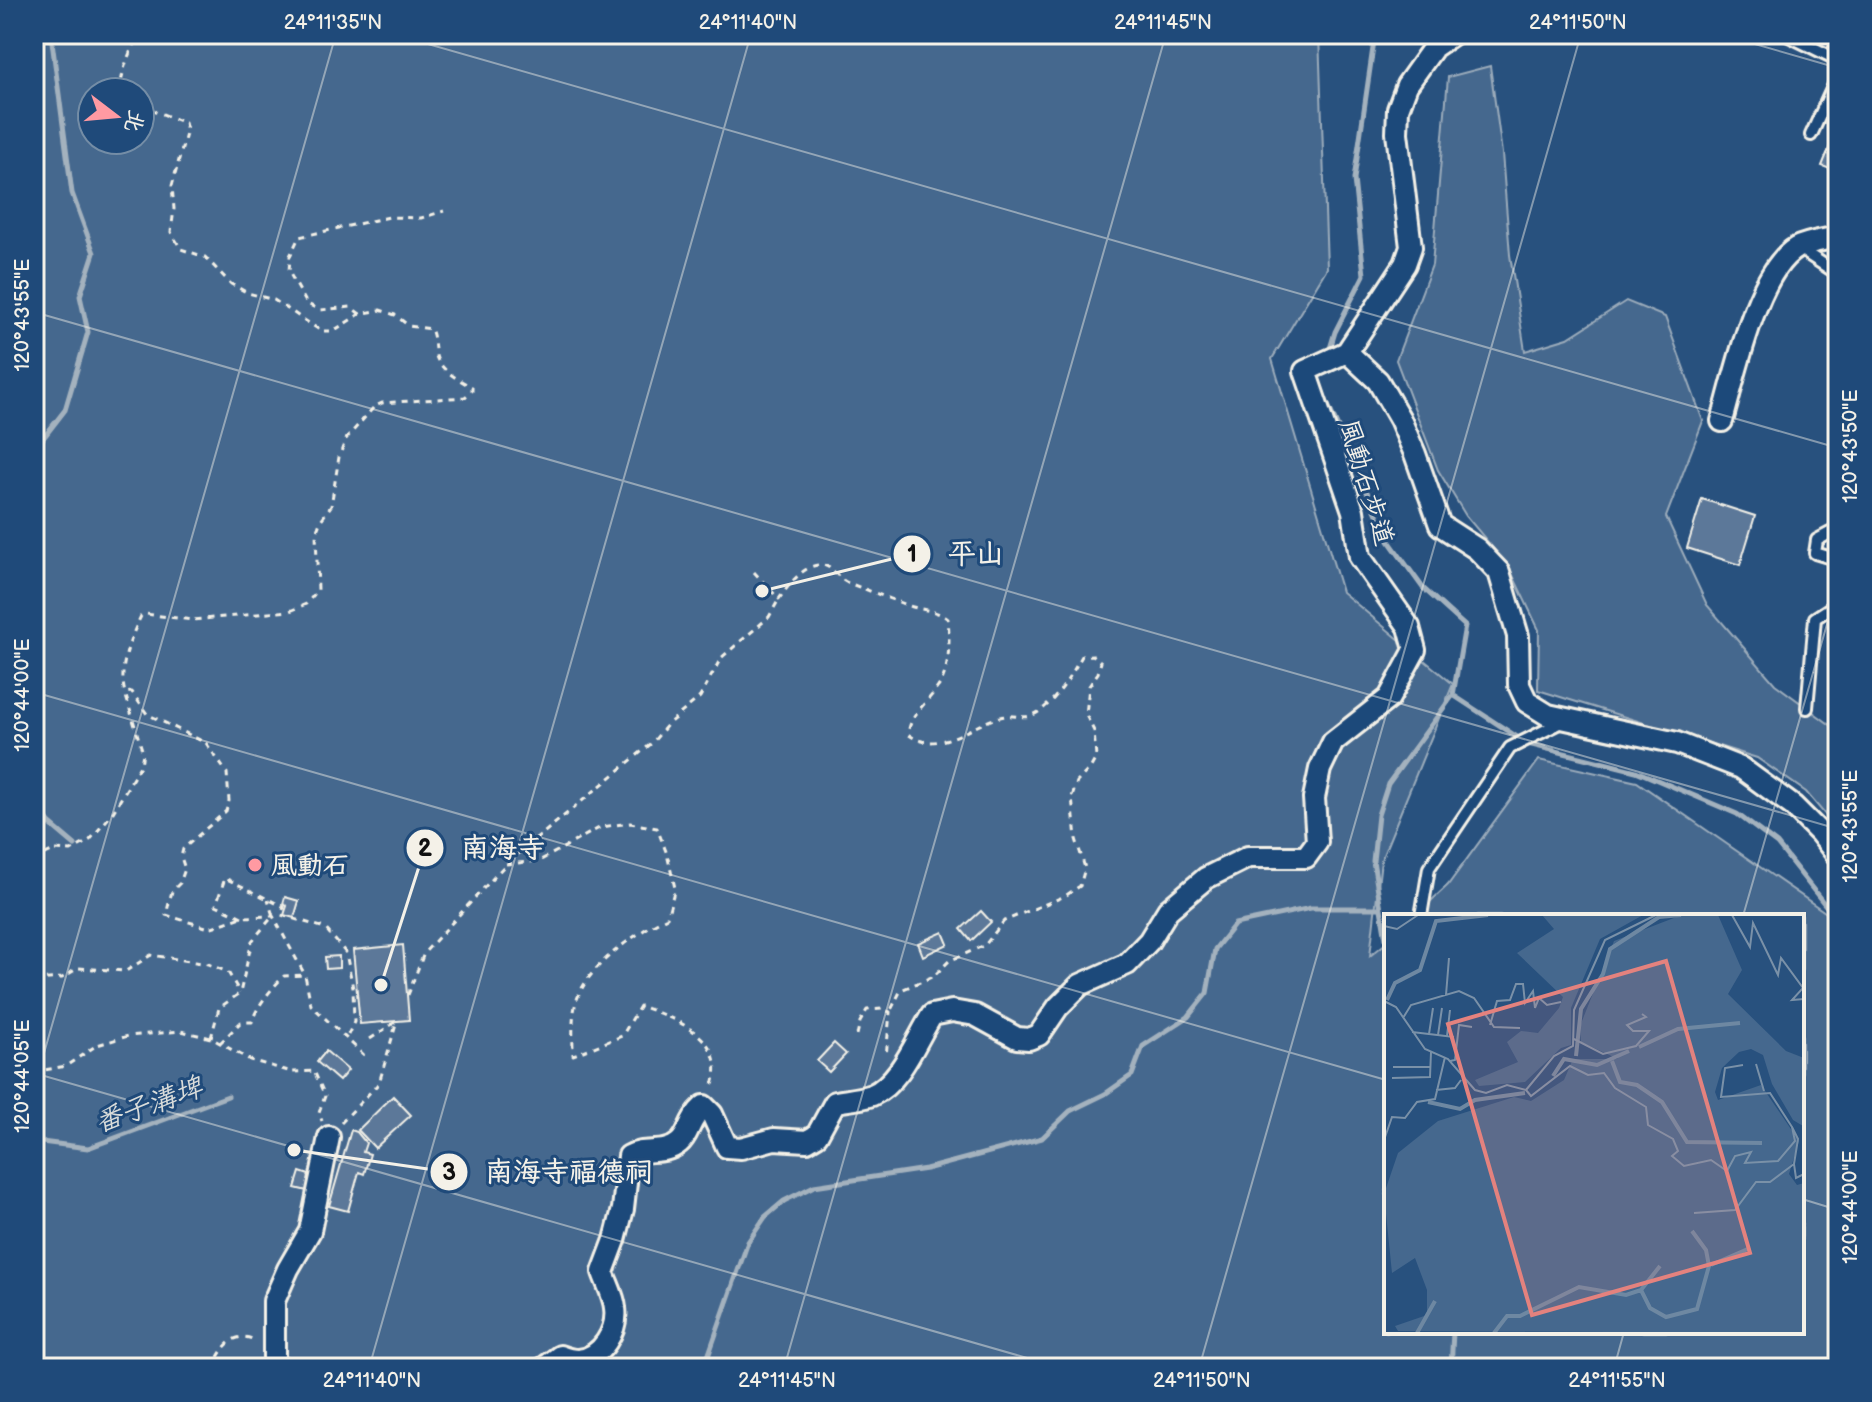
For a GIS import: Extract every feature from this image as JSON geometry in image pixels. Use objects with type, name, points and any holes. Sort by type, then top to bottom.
[{"type":"street","points":[[1453,34],[1434,47],[1407,85],[1398,109],[1397,133],[1411,247],[1405,264],[1347,352],[1378,381],[1400,419],[1440,525],[1477,549],[1499,572],[1518,636],[1519,685],[1527,702],[1548,715],[1677,743],[1741,768],[1793,806],[1838,856]]},
{"type":"street","points":[[1722,421],[1752,320],[1774,268],[1797,247],[1838,237]]},
{"type":"street","name":"風動石步道","points":[[882,1088],[905,1064],[932,1015],[952,1011],[975,1015],[1017,1038],[1029,1039],[1039,1035],[1058,1007],[1080,985],[1127,964],[1149,941],[1168,910],[1206,878],[1248,857],[1306,857],[1317,842],[1314,798],[1320,769],[1333,742],[1389,698],[1415,650],[1409,627],[1360,557],[1353,511],[1305,371],[1347,352]]},
{"type":"street","points":[[544,1368],[560,1356],[577,1360],[591,1356],[609,1339],[615,1327],[615,1307],[603,1272],[623,1209],[629,1156],[639,1151],[671,1149],[682,1142],[692,1116],[704,1106],[712,1114],[727,1147],[741,1148],[774,1139],[807,1141],[817,1135],[835,1102],[871,1095],[882,1088]]},
{"type":"street","points":[[274,1368],[274,1301],[310,1231],[329,1137]]},
{"type":"lane","points":[[1785,34],[1838,60]]},
{"type":"lane","points":[[1811,135],[1838,76]]},
{"type":"lane","points":[[1797,247],[1838,274]]},
{"type":"lane","points":[[1838,534],[1830,533],[1817,540],[1815,553],[1838,560]]},
{"type":"lane","points":[[1807,708],[1815,618],[1838,603]]},
{"type":"lane","points":[[1421,914],[1429,868],[1513,747],[1568,719]]},
{"type":"path","points":[[123,76],[138,34]]},
{"type":"path","points":[[34,859],[54,850],[71,851],[90,840],[112,814],[141,764],[143,753],[125,693],[122,671],[141,616],[151,614],[204,619],[290,611],[306,604],[318,590],[316,533],[331,506],[339,457],[346,439],[374,407],[382,403],[465,397],[472,391],[472,387],[452,375],[436,358],[436,340],[431,329],[409,326],[395,315],[380,310],[360,314],[333,331],[321,331],[274,300],[248,293],[231,284],[205,257],[181,249],[171,232],[174,209],[172,186],[187,130],[185,123],[156,111]]},
{"type":"path","points":[[360,314],[351,307],[320,310],[307,304],[289,272],[290,256],[299,237],[389,217],[421,218],[444,211]]},
{"type":"path","points":[[408,995],[424,953],[506,864],[652,743],[668,724],[700,697],[721,658],[769,617],[791,582],[811,567],[822,565],[843,581],[889,596],[908,606],[940,613],[948,619],[947,659],[941,684],[912,720],[908,734],[914,739],[949,740],[1002,716],[1026,718],[1046,706],[1082,656],[1088,654],[1101,662],[1089,686],[1086,715],[1094,731],[1096,758],[1077,782],[1072,797],[1076,839],[1085,868],[1080,886],[1065,896],[1004,921],[985,945],[949,961],[934,976],[901,990],[890,1012],[882,1088]]},
{"type":"path","points":[[754,572],[779,599]]},
{"type":"path","points":[[125,693],[132,692],[147,714],[206,743],[228,776],[229,801],[226,811],[183,849],[181,857],[185,869],[180,883],[172,891],[166,915],[209,928],[242,917],[273,916]]},
{"type":"path","points":[[506,864],[539,861],[601,827],[630,823],[657,828],[675,888],[667,917],[642,930],[604,960],[585,985],[574,1008],[573,1055],[622,1036],[640,1006],[673,1017],[697,1032],[712,1054],[715,1080],[704,1106]]},
{"type":"path","points":[[242,917],[216,905],[225,878],[284,907],[281,915],[325,928],[346,953],[353,988],[354,1022],[346,1039]]},
{"type":"path","points":[[267,898],[273,916],[305,975],[311,1005],[366,1057]]},
{"type":"path","points":[[211,1038],[219,1008],[240,993],[252,941],[273,916]]},
{"type":"path","points":[[34,980],[62,978],[78,968],[126,971],[151,955],[208,964],[228,972],[240,993]]},
{"type":"path","points":[[220,1043],[241,1022],[252,1022],[255,1009],[266,1001],[271,989],[284,976],[305,975]]},
{"type":"path","points":[[857,1035],[867,1010],[890,1012]]},
{"type":"path","points":[[34,1072],[66,1066],[97,1045],[128,1036],[181,1031],[211,1038],[250,1060],[292,1072],[314,1071],[325,1096],[319,1113],[329,1137],[379,1083],[397,1021],[370,1039]]},
{"type":"path","points":[[213,1368],[220,1351],[230,1341],[247,1337],[256,1341]]},
{"type":"shaded area","points":[[34,34],[1319,34],[1327,268],[1272,359],[1342,592],[1453,684],[1381,860],[1370,956],[1384,945],[1384,1334],[1804,1334],[1804,914],[1417,914],[1448,885],[1539,760],[1637,782],[1838,921],[1838,1368],[34,1368]]},
{"type":"shaded area","points":[[1490,66],[1502,153],[1510,255],[1525,351],[1568,338],[1626,301],[1665,317],[1703,421],[1666,517],[1707,605],[1775,684],[1832,726],[1838,723],[1838,830],[1806,792],[1757,758],[1538,690],[1539,630],[1509,567],[1466,516],[1438,470],[1396,360],[1432,265],[1448,77]]},
{"type":"building","points":[[1835,134],[1838,135],[1838,157],[1833,170],[1822,166]]},
{"type":"building","points":[[1702,499],[1755,516],[1740,565],[1687,548]]},
{"type":"building","points":[[285,897],[299,901],[294,918],[284,915],[287,906],[283,904]]},
{"type":"building","points":[[981,911],[991,922],[971,941],[961,929]]},
{"type":"building","points":[[943,932],[948,944],[923,956],[918,943]]},
{"type":"building","points":[[403,945],[409,1020],[360,1024],[353,950]]},
{"type":"building","points":[[339,956],[339,968],[326,969],[325,957]]},
{"type":"building","points":[[834,1043],[846,1054],[829,1072],[817,1061]]},
{"type":"building","points":[[326,1051],[348,1070],[339,1081],[317,1062]]},
{"type":"building","points":[[393,1096],[411,1115],[375,1148],[358,1130]]},
{"type":"building","points":[[351,1130],[357,1132],[366,1143],[363,1152],[370,1154],[364,1174],[359,1172],[348,1211],[329,1206]]},
{"type":"building","points":[[300,1172],[315,1177],[311,1192],[295,1188]]},
{"type":"waterway","name":"番子溝埤","points":[[34,450],[65,410],[88,332],[80,296],[94,253],[72,193],[51,34]]},
{"type":"waterway","points":[[1328,355],[1335,332],[1364,275],[1354,179],[1375,34]]},
{"type":"waterway","points":[[1323,394],[1389,541],[1423,588],[1465,626],[1453,695],[1388,784],[1378,815],[1373,861],[1384,927]]},
{"type":"waterway","points":[[1453,695],[1528,744],[1636,771],[1737,814],[1777,844],[1838,921]]},
{"type":"waterway","points":[[34,801],[49,823],[75,845]]},
{"type":"waterway","points":[[704,1368],[748,1242],[765,1217],[784,1201],[814,1186],[926,1169],[1042,1138],[1070,1111],[1105,1094],[1132,1075],[1143,1046],[1188,1017],[1207,993],[1215,949],[1235,924],[1311,908],[1380,908]]},
{"type":"waterway","name":"番子溝埤","points":[[34,1141],[88,1148],[228,1096]]},
{"type":"waterway","points":[[1451,1368],[1453,1334]]},
{"type":"waterway","points":[[673,1368],[705,1363]]},
{"type":"place","name":"平山","points":[[762,591]]},
{"type":"place","name":"風動石","points":[[255,865]]},
{"type":"place","name":"南海寺","points":[[381,985]]},
{"type":"place","name":"南海寺福德祠","points":[[294,1150]]}]
